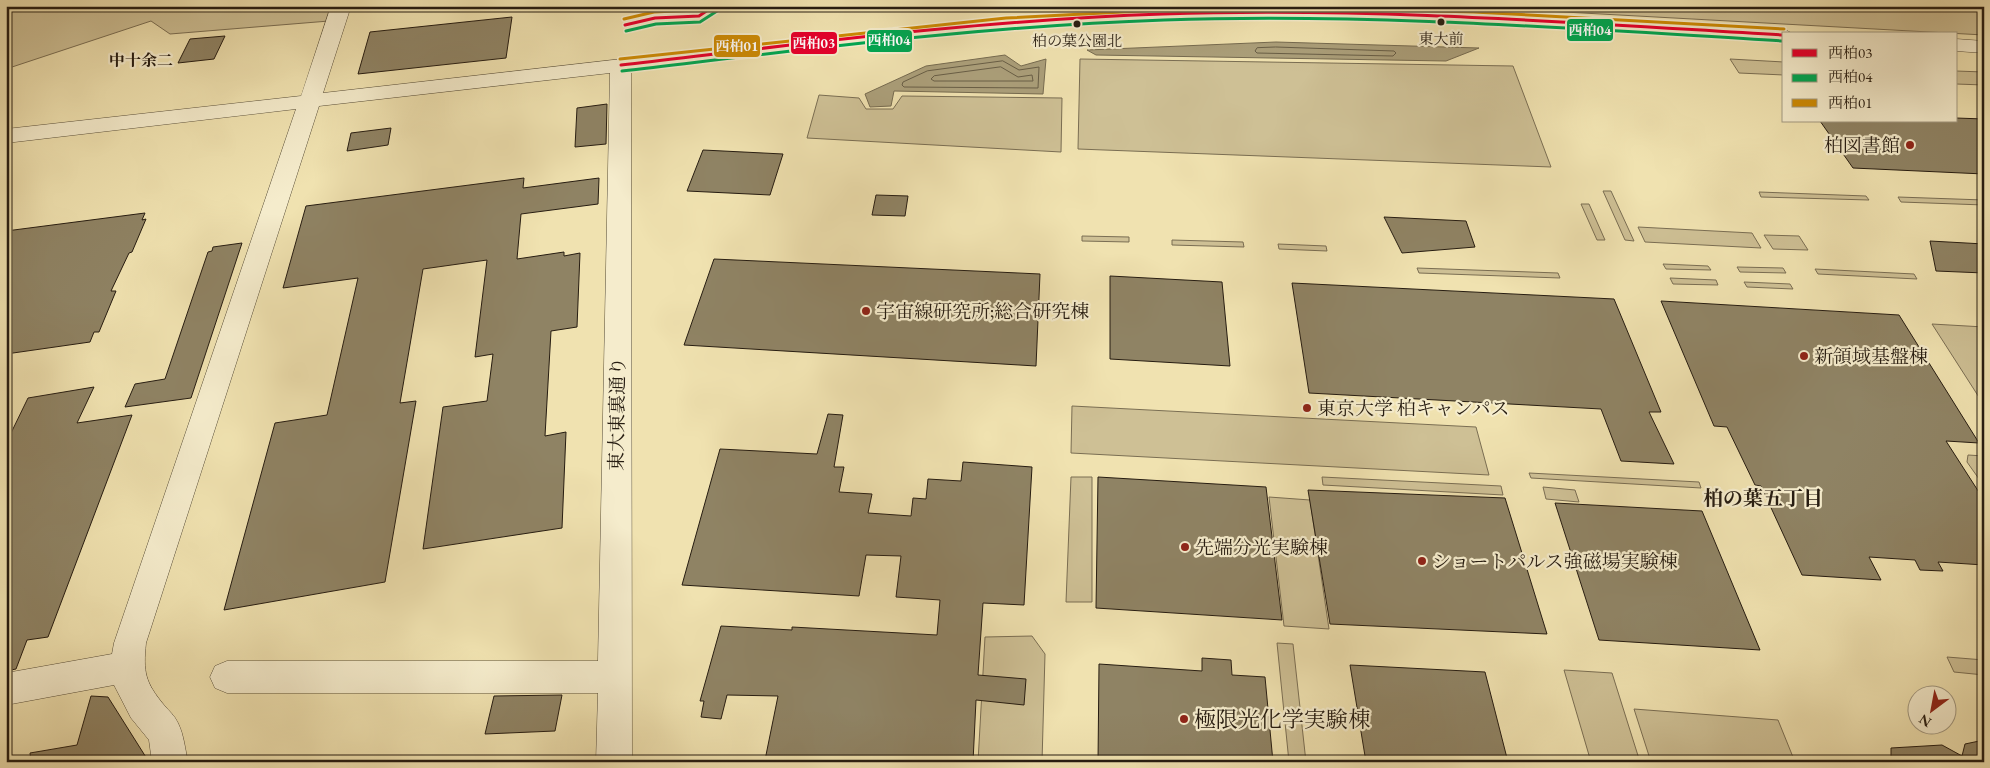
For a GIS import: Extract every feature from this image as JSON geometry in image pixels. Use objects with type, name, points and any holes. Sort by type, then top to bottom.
[{"type":"street","points":[[170,762],[165,733],[143,706],[128,680],[127,667],[130,643],[341,6]]},
{"type":"street","points":[[6,136],[1006,23],[1165,10],[1398,15],[1782,35]]},
{"type":"street","points":[[1958,45],[1984,47]]},
{"type":"street","name":"東大東裏通り","points":[[614,762],[621,65]]},
{"type":"street","points":[[6,689],[127,667]]},
{"type":"street","points":[[227,677],[615,677]]},
{"type":"shaded area","points":[[6,6],[333,6],[329,21],[170,34],[151,21],[6,69]]},
{"type":"shaded area","points":[[1466,6],[1984,6],[1984,35],[1958,34],[1958,32]]},
{"type":"shaded area","points":[[1080,59],[1513,66],[1551,167],[1078,149]]},
{"type":"shaded area","points":[[1730,59],[1782,62],[1782,75],[1739,73]]},
{"type":"shaded area","points":[[1958,71],[1984,72],[1984,85],[1958,84]]},
{"type":"shaded area","points":[[819,95],[859,98],[866,109],[893,109],[902,96],[1062,98],[1061,152],[807,138]]},
{"type":"shaded area","points":[[1603,191],[1611,191],[1634,241],[1625,240]]},
{"type":"shaded area","points":[[1759,192],[1866,196],[1869,200],[1761,197]]},
{"type":"shaded area","points":[[1898,197],[1984,200],[1984,205],[1901,202]]},
{"type":"shaded area","points":[[1581,204],[1589,204],[1605,240],[1597,240]]},
{"type":"shaded area","points":[[1638,227],[1752,233],[1761,248],[1645,242]]},
{"type":"shaded area","points":[[1764,235],[1799,236],[1808,250],[1773,249]]},
{"type":"shaded area","points":[[1082,236],[1129,237],[1129,242],[1082,241]]},
{"type":"shaded area","points":[[1172,240],[1243,242],[1244,247],[1172,245]]},
{"type":"shaded area","points":[[1278,244],[1326,246],[1327,251],[1279,249]]},
{"type":"shaded area","points":[[1663,264],[1708,266],[1711,270],[1666,269]]},
{"type":"shaded area","points":[[1737,267],[1783,268],[1786,273],[1740,272]]},
{"type":"shaded area","points":[[1417,268],[1558,273],[1560,278],[1419,273]]},
{"type":"shaded area","points":[[1815,269],[1914,274],[1917,279],[1818,274]]},
{"type":"shaded area","points":[[1670,278],[1716,280],[1718,285],[1673,284]]},
{"type":"shaded area","points":[[1744,282],[1790,284],[1793,289],[1747,287]]},
{"type":"shaded area","points":[[1932,324],[1984,327],[1984,405]]},
{"type":"shaded area","points":[[1072,406],[1476,427],[1489,475],[1071,453]]},
{"type":"shaded area","points":[[1968,455],[1984,456],[1984,486],[1967,462]]},
{"type":"shaded area","points":[[1529,473],[1699,482],[1701,488],[1531,478]]},
{"type":"shaded area","points":[[1071,477],[1092,477],[1092,602],[1066,602]]},
{"type":"shaded area","points":[[1322,477],[1501,486],[1503,495],[1323,485]]},
{"type":"shaded area","points":[[1543,487],[1575,490],[1579,502],[1546,499]]},
{"type":"shaded area","points":[[1269,497],[1310,500],[1329,629],[1284,626]]},
{"type":"shaded area","points":[[1032,636],[1045,654],[1042,762],[978,762],[985,637]]},
{"type":"shaded area","points":[[1277,643],[1293,644],[1306,762],[1289,762]]},
{"type":"shaded area","points":[[1947,657],[1984,660],[1984,675],[1954,672]]},
{"type":"shaded area","points":[[1564,670],[1612,673],[1640,762],[1591,762]]},
{"type":"shaded area","points":[[1634,709],[1778,720],[1795,762],[1651,762]]},
{"type":"water","points":[[1276,42],[1479,48],[1446,61],[1096,55],[1087,50]]},
{"type":"water","points":[[1005,55],[1021,66],[1046,59],[1043,94],[894,91],[891,106],[870,107],[865,94],[926,66]]},
{"type":"building","points":[[512,17],[506,58],[358,74],[370,32]]},
{"type":"building","points":[[225,36],[214,59],[178,63],[190,39]]},
{"type":"building","points":[[607,104],[606,144],[575,147],[577,108]]},
{"type":"building","name":"柏図書館","points":[[1958,118],[1984,119],[1984,174],[1853,168],[1821,122],[1958,122]]},
{"type":"building","points":[[391,128],[388,145],[347,151],[351,133]]},
{"type":"building","points":[[703,150],[783,154],[770,195],[687,191]]},
{"type":"building","points":[[524,178],[523,188],[599,178],[598,204],[521,214],[517,259],[564,252],[564,256],[580,253],[577,327],[551,331],[545,436],[566,432],[562,528],[423,549],[443,407],[487,401],[493,354],[475,357],[487,260],[423,269],[400,403],[416,401],[385,582],[224,610],[275,423],[327,415],[358,278],[283,288],[306,206]]},
{"type":"building","points":[[876,195],[908,196],[905,216],[872,215]]},
{"type":"building","points":[[145,213],[142,220],[146,219],[132,252],[129,253],[111,291],[116,291],[99,332],[94,332],[90,342],[6,354],[6,231]]},
{"type":"building","points":[[1384,217],[1466,221],[1475,247],[1402,253]]},
{"type":"building","points":[[1930,241],[1984,244],[1984,273],[1936,271]]},
{"type":"building","points":[[242,243],[191,398],[125,407],[135,384],[165,379],[208,252],[212,251],[213,247]]},
{"type":"building","name":"宇宙線研究所;総合研究棟","points":[[714,259],[1040,274],[1036,366],[684,345]]},
{"type":"building","points":[[1110,276],[1222,282],[1230,366],[1110,359]]},
{"type":"building","points":[[1292,283],[1614,299],[1661,412],[1649,412],[1674,464],[1621,461],[1601,409],[1309,393]]},
{"type":"building","points":[[1661,301],[1899,315],[1979,443],[1946,441],[1984,500],[1984,565],[1938,562],[1943,571],[1920,570],[1915,560],[1869,557],[1881,580],[1802,575],[1761,486],[1755,485],[1727,427],[1714,426]]},
{"type":"building","points":[[94,387],[77,423],[132,415],[48,637],[27,640],[16,669],[6,671],[6,434],[11,433],[28,398]]},
{"type":"building","points":[[828,414],[843,415],[834,467],[844,467],[839,492],[872,494],[868,513],[911,516],[913,498],[926,499],[928,479],[961,481],[963,462],[1032,467],[1024,605],[983,603],[978,675],[1026,679],[1024,705],[976,700],[973,762],[793,762],[765,760],[778,696],[727,695],[721,719],[701,717],[704,701],[700,701],[721,626],[792,630],[792,627],[937,635],[940,600],[896,597],[901,556],[866,555],[859,596],[682,585],[720,449],[817,454]]},
{"type":"building","name":"先端分光実験棟","points":[[1098,477],[1266,487],[1282,620],[1096,608]]},
{"type":"building","name":"ショートパルス強磁場実験棟","points":[[1308,490],[1505,498],[1547,634],[1330,624]]},
{"type":"building","points":[[1555,503],[1702,511],[1760,650],[1599,640]]},
{"type":"building","name":"極限光化学実験棟","points":[[1202,658],[1231,660],[1232,675],[1265,677],[1273,762],[1098,762],[1099,664],[1202,671]]},
{"type":"building","points":[[1350,665],[1485,672],[1508,762],[1366,762]]},
{"type":"building","points":[[562,695],[555,731],[485,734],[494,696]]},
{"type":"building","points":[[91,696],[108,697],[149,762],[31,762],[30,753],[77,745]]},
{"type":"building","points":[[1984,740],[1984,762],[1891,762],[1891,748],[1942,745],[1962,756],[1965,744]]},
{"type":"transit line","name":"西柏01","points":[[624,19],[654,12],[697,10],[702,6]]},
{"type":"transit line","name":"西柏03","points":[[625,25],[655,18],[699,16],[714,6]]},
{"type":"transit line","name":"西柏01","points":[[620,59],[1006,18],[1160,8],[1238,6]]},
{"type":"transit line","name":"西柏01","points":[[1254,6],[1474,12],[1784,29]]},
{"type":"transit line","name":"西柏04","points":[[626,31],[656,24],[700,22],[717,11]]},
{"type":"transit line","name":"西柏03","points":[[621,65],[959,28],[1095,17],[1163,14],[1241,12],[1396,14],[1782,35]]},
{"type":"transit line","name":"西柏04","points":[[622,71],[1028,28],[1096,23],[1241,18],[1474,24],[1782,41]]},
{"type":"place","name":"東大前","points":[[1441,22]]},
{"type":"place","name":"柏の葉公園北","points":[[1077,24]]},
{"type":"place","name":"柏図書館","points":[[1910,145]]},
{"type":"place","name":"宇宙線研究所;総合研究棟","points":[[866,311]]},
{"type":"place","name":"新領域基盤棟","points":[[1804,356]]},
{"type":"place","name":"東京大学 柏キャンパス","points":[[1307,408]]},
{"type":"place","name":"先端分光実験棟","points":[[1185,547]]},
{"type":"place","name":"ショートパルス強磁場実験棟","points":[[1422,561]]},
{"type":"place","name":"極限光化学実験棟","points":[[1184,719]]},
{"type":"district","name":"中十余二","points":[[141,60]]},
{"type":"district","name":"柏の葉五丁目","points":[[1763,498]]}]
